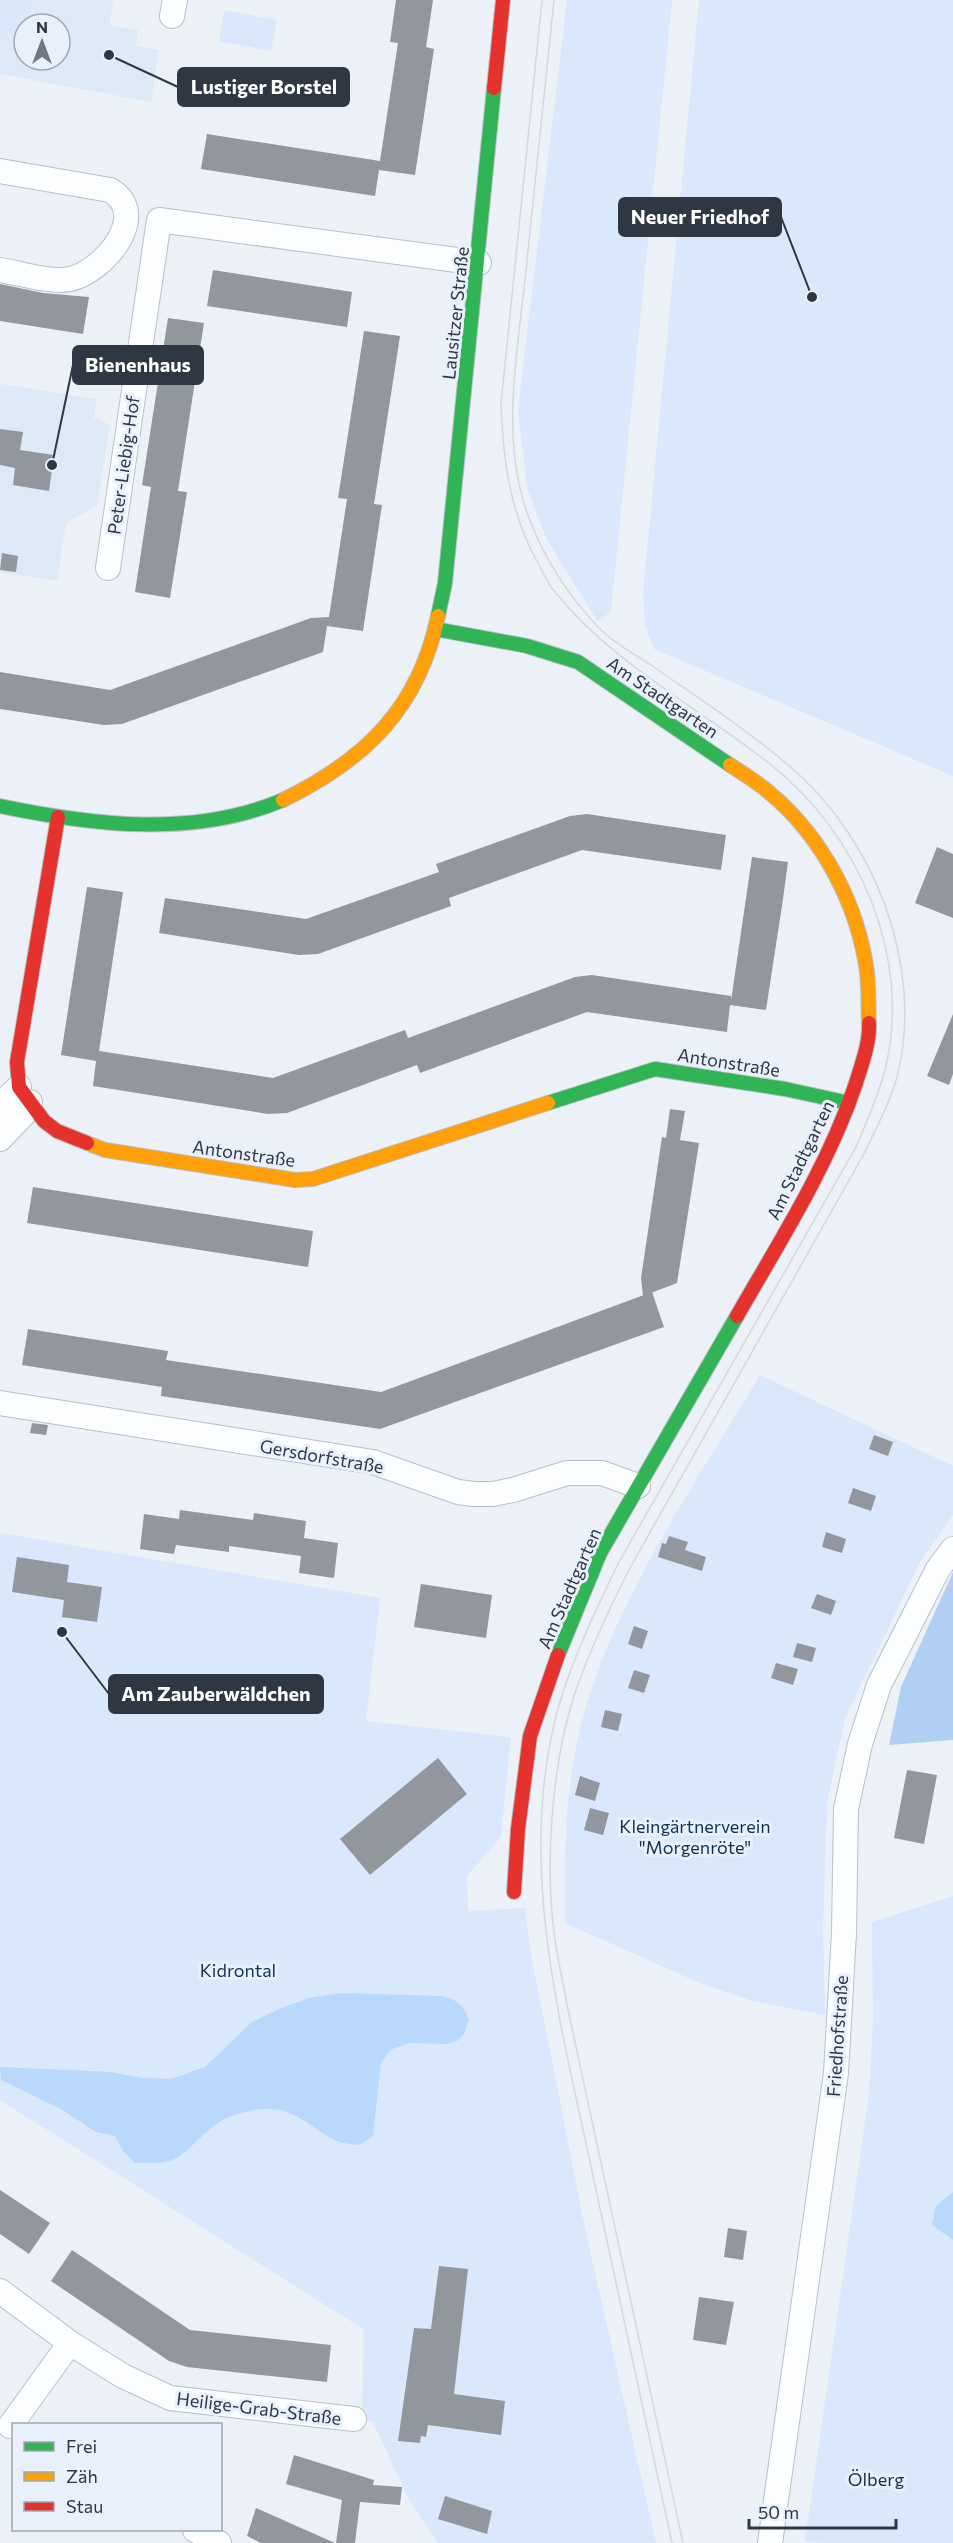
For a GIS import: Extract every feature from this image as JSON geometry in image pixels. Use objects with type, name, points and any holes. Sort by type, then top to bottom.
[{"type":"street","name":"Lausitzer Straße","points":[[0,806],[103,823],[143,825],[204,821],[257,810],[310,789],[357,756],[388,723],[414,687],[423,670],[445,583],[503,0]]},
{"type":"street","points":[[0,171],[110,190],[122,201],[126,215],[124,229],[112,251],[95,268],[81,275],[68,279],[0,270]]},
{"type":"street","points":[[126,215],[478,263]]},
{"type":"street","name":"Peter-Liebig-Hof","points":[[108,568],[159,220]]},
{"type":"street","name":"Am Stadtgarten","points":[[435,629],[527,646],[578,662],[772,794],[809,833],[848,897],[858,927],[867,973],[869,1029],[864,1058],[834,1141],[806,1197],[600,1553],[558,1655],[530,1736],[518,1829],[514,1892]]},
{"type":"street","points":[[0,1139],[24,1115],[25,1094],[8,1061],[58,817]]},
{"type":"street","name":"Antonstraße","points":[[25,1094],[44,1121],[57,1131],[105,1150],[295,1180],[313,1179],[655,1069],[785,1089],[849,1103]]},
{"type":"street","points":[[0,1116],[4,1101],[25,1094]]},
{"type":"street","name":"Gersdorfstraße","points":[[0,1403],[373,1462],[448,1488],[474,1494],[493,1494],[513,1490],[567,1473],[602,1473],[638,1486]]},
{"type":"street","name":"Friedhofstraße","points":[[770,2543],[836,2073],[844,1933],[846,1809],[860,1744],[879,1685],[938,1569],[953,1549]]},
{"type":"street","name":"Heilige-Grab-Straße","points":[[0,2291],[70,2343],[123,2376],[170,2398],[354,2419]]},
{"type":"street","points":[[8,2424],[70,2343]]},
{"type":"street","points":[[198,2531],[219,2543]]},
{"type":"shaded area","points":[[0,0],[113,0],[110,25],[138,30],[136,46],[159,50],[151,102],[0,74]]},
{"type":"shaded area","points":[[0,384],[97,399],[94,418],[110,426],[97,505],[66,523],[57,581],[0,572]]},
{"type":"shaded area","points":[[953,1572],[953,1740],[889,1745],[901,1687]]},
{"type":"shaded area","points":[[341,1993],[441,1996],[458,2003],[469,2019],[464,2034],[457,2041],[446,2044],[409,2043],[390,2050],[381,2063],[373,2136],[360,2145],[332,2139],[285,2111],[260,2109],[238,2114],[216,2124],[183,2154],[172,2160],[135,2163],[122,2150],[115,2136],[96,2132],[61,2109],[1,2080],[0,2067],[110,2072],[142,2078],[171,2079],[205,2067],[252,2022],[309,1998]]},
{"type":"shaded area","points":[[953,2192],[953,2240],[932,2225],[936,2206]]},
{"type":"green space","points":[[567,0],[672,0],[611,611],[598,622],[547,540],[527,488],[518,409]]},
{"type":"green space","points":[[699,0],[953,0],[953,776],[654,649],[645,626],[643,593]]},
{"type":"green space","points":[[0,2],[25,6],[24,12],[12,12],[12,34],[0,32]]},
{"type":"green space","points":[[224,10],[277,20],[271,51],[219,41]]},
{"type":"green space","name":"Kleingärtnerverein \"Morgenröte\"","points":[[760,1375],[953,1466],[953,1515],[919,1564],[845,1718],[827,1803],[823,1927],[825,2015],[753,2001],[702,1984],[565,1923],[566,1832],[570,1787],[577,1742],[590,1694],[608,1646],[654,1552]]},
{"type":"green space","name":"Kidrontal","points":[[0,1533],[380,1598],[366,1721],[511,1737],[501,1837],[467,1876],[468,1911],[525,1908],[530,1948],[583,2219],[656,2543],[438,2543],[409,2500],[373,2422],[362,2418],[363,2329],[0,2100]]},
{"type":"green space","name":"Ölberg","points":[[953,1896],[953,2543],[805,2541],[869,2094],[873,2021],[872,1922]]},
{"type":"building","points":[[396,0],[433,0],[426,47],[434,49],[415,175],[379,170],[375,196],[201,169],[207,134],[380,161],[398,43],[390,42]]},
{"type":"building","points":[[213,270],[352,292],[347,327],[207,306]]},
{"type":"building","points":[[0,284],[43,293],[89,297],[83,334],[0,321]]},
{"type":"building","points":[[168,318],[204,323],[178,491],[187,492],[170,598],[135,592],[151,487],[142,485]]},
{"type":"building","points":[[364,331],[400,336],[374,504],[382,505],[363,631],[327,626],[323,652],[122,724],[104,725],[0,709],[0,672],[110,690],[311,618],[329,617],[347,499],[338,498]]},
{"type":"building","points":[[0,429],[23,432],[20,450],[54,455],[49,491],[13,485],[15,468],[0,465]]},
{"type":"building","points":[[2,553],[18,556],[16,572],[0,570]]},
{"type":"building","points":[[587,814],[726,835],[721,870],[582,850],[449,898],[451,906],[318,954],[299,955],[159,933],[165,898],[306,919],[439,872],[436,864],[570,816]]},
{"type":"building","points":[[937,847],[953,854],[953,918],[915,903]]},
{"type":"building","points":[[752,857],[788,862],[783,899],[766,1010],[730,1005],[727,1032],[587,1012],[420,1073],[417,1065],[287,1113],[268,1114],[93,1086],[96,1061],[61,1055],[87,887],[123,892],[99,1051],[273,1078],[405,1030],[408,1038],[575,977],[592,975],[731,996],[731,1001]]},
{"type":"building","points":[[953,1014],[953,1074],[949,1085],[927,1076]]},
{"type":"building","points":[[670,1109],[685,1111],[680,1140],[699,1143],[677,1283],[643,1296],[641,1278],[662,1137],[666,1138]]},
{"type":"building","points":[[33,1187],[313,1231],[308,1267],[27,1223]]},
{"type":"building","points":[[652,1292],[664,1327],[380,1429],[161,1396],[162,1387],[22,1365],[28,1329],[168,1351],[166,1360],[381,1392]]},
{"type":"building","points":[[32,1423],[48,1425],[46,1435],[30,1433]]},
{"type":"building","points":[[874,1435],[893,1442],[888,1456],[869,1449]]},
{"type":"building","points":[[853,1488],[876,1496],[871,1511],[848,1503]]},
{"type":"building","points":[[180,1510],[253,1520],[254,1513],[306,1521],[304,1538],[338,1543],[334,1578],[299,1573],[301,1556],[229,1546],[229,1552],[176,1545],[174,1554],[140,1549],[144,1514],[179,1519]]},
{"type":"building","points":[[826,1532],[846,1539],[842,1553],[822,1547]]},
{"type":"building","points":[[669,1536],[688,1542],[685,1550],[706,1557],[702,1571],[658,1557],[662,1543],[666,1544]]},
{"type":"building","points":[[17,1557],[69,1565],[67,1582],[102,1587],[97,1622],[62,1617],[64,1600],[12,1592]]},
{"type":"building","points":[[421,1584],[492,1595],[486,1638],[414,1627]]},
{"type":"building","points":[[817,1594],[836,1601],[831,1615],[811,1608]]},
{"type":"building","points":[[634,1626],[648,1631],[642,1649],[628,1644]]},
{"type":"building","points":[[797,1643],[816,1648],[812,1662],[793,1657]]},
{"type":"building","points":[[776,1663],[798,1669],[793,1685],[771,1678]]},
{"type":"building","points":[[634,1670],[650,1675],[644,1693],[628,1688]]},
{"type":"building","points":[[605,1710],[622,1714],[618,1731],[601,1727]]},
{"type":"building","points":[[438,1758],[467,1794],[370,1875],[340,1839]]},
{"type":"building","points":[[907,1770],[937,1775],[924,1844],[894,1838]]},
{"type":"building","points":[[580,1776],[600,1783],[595,1801],[575,1795]]},
{"type":"building","points":[[590,1808],[609,1813],[603,1835],[584,1830]]},
{"type":"building","points":[[0,2190],[50,2223],[29,2254],[0,2234]]},
{"type":"building","points":[[728,2228],[747,2231],[743,2260],[724,2257]]},
{"type":"building","points":[[72,2250],[190,2330],[331,2345],[327,2382],[187,2367],[169,2361],[51,2281]]},
{"type":"building","points":[[439,2266],[468,2269],[454,2394],[505,2401],[501,2435],[428,2425],[426,2437],[421,2436],[420,2443],[398,2441],[414,2328],[431,2329]]},
{"type":"building","points":[[699,2297],[734,2302],[726,2345],[693,2340]]},
{"type":"building","points":[[294,2455],[374,2480],[373,2485],[402,2487],[400,2505],[360,2502],[355,2543],[336,2543],[342,2500],[286,2484]]},
{"type":"building","points":[[445,2496],[492,2511],[487,2534],[438,2519]]},
{"type":"building","points":[[256,2508],[335,2543],[261,2543],[247,2536]]},
{"type":"tram line","points":[[542,0],[501,404],[506,467],[521,526],[550,586],[578,618],[657,684],[770,764],[802,793],[829,826],[853,862],[871,901],[884,942],[891,985],[892,1028],[885,1070],[856,1147],[619,1562],[569,1675],[548,1752],[542,1813],[541,1874],[546,1935],[567,2057],[672,2543]]},
{"type":"tram line","points":[[554,0],[513,395],[515,457],[520,488],[529,518],[542,549],[559,577],[600,629],[755,738],[818,793],[844,827],[867,864],[884,904],[897,946],[904,988],[904,1031],[898,1073],[892,1094],[865,1152],[631,1566],[580,1679],[566,1723],[560,1752],[552,1813],[550,1875],[554,1932],[567,2005],[683,2543]]},
{"type":"traffic: fast","points":[[438,616],[445,583],[494,88]]},
{"type":"traffic: fast","points":[[435,629],[527,646],[578,662],[730,765]]},
{"type":"traffic: fast","points":[[0,806],[106,822],[178,824],[214,820],[249,812],[283,800]]},
{"type":"traffic: fast","points":[[548,1103],[655,1069],[785,1089],[849,1103]]},
{"type":"traffic: fast","points":[[558,1655],[600,1553],[737,1316]]},
{"type":"traffic: slow","points":[[283,800],[339,767],[384,728],[402,704],[417,678],[429,649],[438,616]]},
{"type":"traffic: slow","points":[[730,765],[762,786],[790,812],[807,831],[835,874],[856,922],[862,947],[868,978],[869,1023]]},
{"type":"traffic: slow","points":[[87,1143],[105,1150],[295,1180],[313,1179],[548,1103]]},
{"type":"traffic: jam","points":[[494,88],[503,0]]},
{"type":"traffic: jam","points":[[58,817],[17,1062],[19,1087],[44,1121],[57,1131],[87,1143]]},
{"type":"traffic: jam","points":[[737,1316],[802,1204],[831,1146],[855,1086],[868,1039],[869,1023]]},
{"type":"traffic: jam","points":[[514,1892],[518,1829],[530,1736],[558,1655]]},
{"type":"place","name":"Lustiger Borstel","points":[[109,55]]},
{"type":"place","name":"Neuer Friedhof","points":[[812,297]]},
{"type":"place","name":"Bienenhaus","points":[[52,465]]},
{"type":"place","name":"Am Zauberwäldchen","points":[[62,1632]]}]
